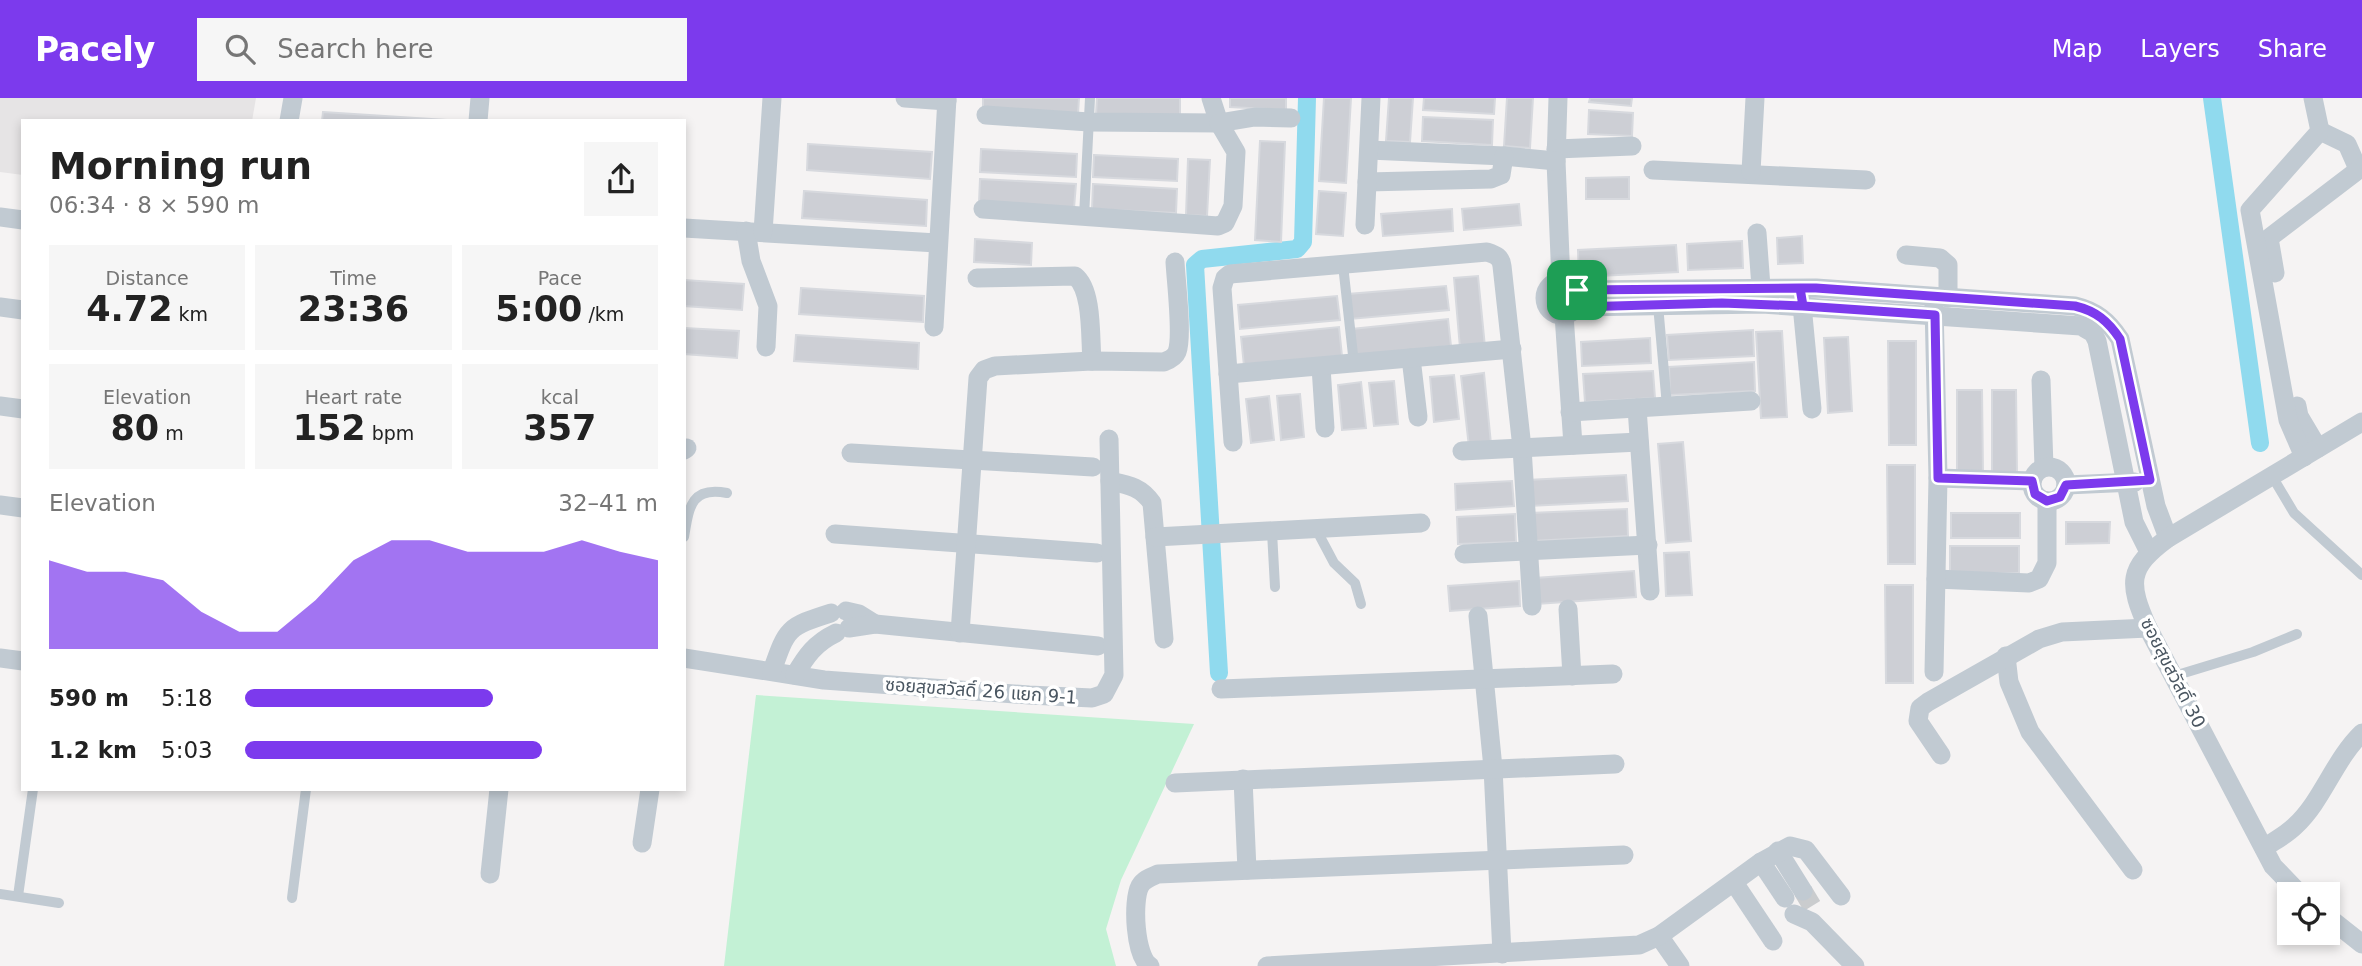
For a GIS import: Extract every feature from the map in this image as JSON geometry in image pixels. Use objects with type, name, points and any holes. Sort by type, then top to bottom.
[{"type":"street","points":[[289,119],[293,98]]},
{"type":"street","points":[[478,119],[480,98]]},
{"type":"street","points":[[766,347],[768,306],[751,261],[772,98]]},
{"type":"street","points":[[905,98],[947,100],[936,243],[933,327]]},
{"type":"street","points":[[982,209],[1218,226],[1225,223],[1233,206],[1236,152],[1219,123],[1211,98]]},
{"type":"street","points":[[1365,225],[1371,98]]},
{"type":"street","points":[[1558,98],[1556,155],[1569,298],[1570,412],[1573,445]]},
{"type":"street","points":[[1751,172],[1755,98]]},
{"type":"street","points":[[2313,98],[2320,131]]},
{"type":"street","points":[[986,116],[1089,122],[1219,123],[1255,117],[1291,118]]},
{"type":"street","points":[[2311,453],[2299,416],[2269,238],[2360,168],[2347,144],[2320,131]]},
{"type":"street","points":[[2311,453],[2288,420],[2250,210],[2320,131]]},
{"type":"street","points":[[1368,149],[1504,156],[1556,155],[1632,146]]},
{"type":"street","points":[[1367,182],[1491,178],[1501,175],[1504,156]]},
{"type":"street","points":[[1653,170],[1751,172],[1866,180]]},
{"type":"street","points":[[0,217],[21,220]]},
{"type":"street","points":[[686,228],[936,243]]},
{"type":"street","points":[[1757,233],[1760,287]]},
{"type":"street","points":[[1233,442],[1222,288],[1225,278],[1236,272],[1487,252],[1496,255],[1501,259],[1512,349],[1522,448],[1532,606]]},
{"type":"street","points":[[1906,255],[1941,258],[1948,265],[1939,304],[1934,671]]},
{"type":"street","points":[[960,633],[978,378],[984,370],[995,366],[1164,362],[1177,352],[1175,262]]},
{"type":"street","points":[[977,278],[1075,276],[1083,283],[1087,295],[1092,362]]},
{"type":"street","points":[[1569,298],[1760,287],[1802,297]]},
{"type":"street","points":[[1569,298],[1658,304],[1802,297],[1939,304],[2075,306],[2092,310],[2109,323],[2120,339],[2150,480],[2160,521],[2168,538]]},
{"type":"street","points":[[1802,297],[1812,409]]},
{"type":"street","points":[[1939,304],[2081,326],[2093,333],[2100,352],[2124,483],[2134,522],[2149,552]]},
{"type":"street","points":[[0,307],[21,310]]},
{"type":"street","points":[[1228,374],[1512,349]]},
{"type":"street","points":[[1411,358],[1418,417]]},
{"type":"street","points":[[1321,367],[1325,428]]},
{"type":"street","points":[[1938,478],[2038,474],[2057,468],[2062,472],[2066,485],[2060,497],[2047,501],[2035,494],[2038,474],[2041,380]]},
{"type":"street","points":[[1570,412],[1751,401]]},
{"type":"street","points":[[0,406],[21,409]]},
{"type":"street","points":[[1637,408],[1650,592]]},
{"type":"street","name":"ซอยสุขสวัสดิ์ 30","points":[[2288,882],[2273,866],[2148,628],[2140,609],[2135,580],[2139,563],[2168,538],[2362,422]]},
{"type":"street","name":"ซอยสุขสวัสดิ์ 26 แยก 9-1","points":[[686,658],[824,680],[1029,695],[1092,698],[1104,694],[1115,675],[1109,439]]},
{"type":"street","points":[[1462,451],[1639,442]]},
{"type":"street","points":[[851,453],[1093,467]]},
{"type":"street","points":[[2066,485],[2150,480]]},
{"type":"street","points":[[1110,481],[1144,492],[1152,503],[1164,639]]},
{"type":"street","points":[[1936,579],[2029,583],[2039,579],[2047,563],[2047,501]]},
{"type":"street","points":[[0,505],[21,508]]},
{"type":"street","points":[[1155,537],[1421,523]]},
{"type":"street","points":[[835,534],[1097,553]]},
{"type":"street","points":[[1464,554],[1648,545]]},
{"type":"street","points":[[1568,609],[1572,676]]},
{"type":"street","points":[[795,675],[808,653],[836,625],[859,614],[875,624],[1098,646]]},
{"type":"street","points":[[1478,616],[1493,768],[1502,954]]},
{"type":"street","points":[[772,671],[787,632],[810,620],[836,625]]},
{"type":"street","points":[[1941,755],[1918,721],[1920,708],[2039,639],[2062,632],[2148,628]]},
{"type":"street","points":[[2006,656],[2009,682],[2030,732],[2133,870]]},
{"type":"street","points":[[0,658],[21,661]]},
{"type":"street","points":[[1221,689],[1613,674]]},
{"type":"street","points":[[2264,848],[2301,820],[2335,765],[2362,733]]},
{"type":"street","points":[[1175,783],[1615,764]]},
{"type":"street","points":[[1243,779],[1247,870]]},
{"type":"street","points":[[489,874],[499,791]]},
{"type":"street","points":[[642,842],[650,791]]},
{"type":"street","points":[[1267,966],[1367,963],[1639,945],[1659,936],[1735,884],[1761,862],[1790,846],[1806,850],[1841,895]]},
{"type":"street","points":[[1778,851],[1801,906]]},
{"type":"street","points":[[1150,966],[1143,962],[1139,954],[1135,898],[1145,880],[1158,874],[1624,855]]},
{"type":"street","points":[[1761,862],[1855,966]]},
{"type":"street","points":[[1735,884],[1773,941]]},
{"type":"street","points":[[2340,926],[2362,943]]},
{"type":"street","points":[[1659,936],[1680,966]]},
{"type":"street","points":[[1559,966],[1579,949]]},
{"type":"lane","points":[[1084,217],[1090,98]]},
{"type":"lane","points":[[1343,265],[1354,364]]},
{"type":"lane","points":[[1658,304],[1667,406]]},
{"type":"lane","points":[[2272,476],[2294,513],[2362,575]]},
{"type":"lane","points":[[686,528],[695,499],[711,490],[727,493]]},
{"type":"lane","points":[[1316,528],[1334,563],[1355,583],[1361,604]]},
{"type":"lane","points":[[1272,532],[1275,587]]},
{"type":"lane","points":[[2174,676],[2253,652],[2297,634]]},
{"type":"lane","points":[[18,896],[33,791]]},
{"type":"lane","points":[[292,898],[306,791]]},
{"type":"lane","points":[[0,894],[59,903]]},
{"type":"shaded area","points":[[0,98],[256,98],[252,119],[21,119],[21,175],[0,172]]},
{"type":"green space","points":[[756,695],[1194,724],[1121,880],[1106,929],[1116,966],[724,966]]},
{"type":"building","points":[[983,98],[1079,98],[1078,114],[983,109]]},
{"type":"building","points":[[1097,98],[1180,98],[1180,119],[1096,115]]},
{"type":"building","points":[[1230,98],[1286,98],[1286,110],[1230,107]]},
{"type":"building","points":[[1324,98],[1351,98],[1346,183],[1319,181]]},
{"type":"building","points":[[1389,98],[1413,98],[1410,142],[1386,141]]},
{"type":"building","points":[[1424,98],[1495,98],[1494,114],[1423,110]]},
{"type":"building","points":[[1507,98],[1533,98],[1530,148],[1504,146]]},
{"type":"building","points":[[1590,98],[1632,98],[1631,106],[1589,102]]},
{"type":"building","points":[[1589,110],[1633,113],[1632,136],[1588,134]]},
{"type":"building","points":[[323,112],[431,119],[322,119]]},
{"type":"building","points":[[1423,117],[1493,120],[1492,145],[1422,141]]},
{"type":"building","points":[[1260,141],[1285,142],[1281,242],[1255,240]]},
{"type":"building","points":[[808,144],[932,152],[930,179],[807,170]]},
{"type":"building","points":[[981,149],[1077,154],[1076,177],[980,172]]},
{"type":"building","points":[[1094,155],[1178,159],[1177,181],[1093,177]]},
{"type":"building","points":[[1188,159],[1210,160],[1207,216],[1186,215]]},
{"type":"building","points":[[1629,177],[1629,199],[1586,199],[1586,178]]},
{"type":"building","points":[[980,179],[1076,184],[1074,208],[979,203]]},
{"type":"building","points":[[1093,184],[1177,189],[1176,213],[1092,209]]},
{"type":"building","points":[[804,191],[927,200],[926,226],[802,218]]},
{"type":"building","points":[[1319,191],[1346,193],[1343,236],[1316,234]]},
{"type":"building","points":[[1519,204],[1521,225],[1464,230],[1462,209]]},
{"type":"building","points":[[1452,209],[1453,231],[1383,236],[1381,214]]},
{"type":"building","points":[[1802,236],[1803,263],[1778,264],[1777,238]]},
{"type":"building","points":[[975,239],[1032,243],[1031,265],[974,262]]},
{"type":"building","points":[[1742,241],[1743,268],[1688,270],[1687,244]]},
{"type":"building","points":[[1676,245],[1678,272],[1579,277],[1578,250]]},
{"type":"building","points":[[1478,276],[1485,347],[1460,348],[1454,278]]},
{"type":"building","points":[[686,280],[744,284],[742,310],[686,306]]},
{"type":"building","points":[[1446,286],[1449,310],[1350,319],[1348,294]]},
{"type":"building","points":[[801,288],[924,296],[923,322],[799,314]]},
{"type":"building","points":[[1337,296],[1340,320],[1240,329],[1238,305]]},
{"type":"building","points":[[1448,319],[1451,346],[1355,356],[1352,329]]},
{"type":"building","points":[[1339,327],[1342,356],[1244,366],[1241,337]]},
{"type":"building","points":[[686,328],[739,331],[737,358],[686,354]]},
{"type":"building","points":[[1753,330],[1754,356],[1669,360],[1667,335]]},
{"type":"building","points":[[1782,331],[1787,417],[1761,418],[1756,332]]},
{"type":"building","points":[[796,335],[919,343],[918,369],[794,361]]},
{"type":"building","points":[[1848,337],[1852,411],[1828,413],[1824,338]]},
{"type":"building","points":[[1650,338],[1651,363],[1582,366],[1581,342]]},
{"type":"building","points":[[1888,341],[1916,341],[1916,445],[1889,445]]},
{"type":"building","points":[[1754,362],[1755,391],[1670,395],[1669,367]]},
{"type":"building","points":[[1653,371],[1655,398],[1585,402],[1583,374]]},
{"type":"building","points":[[1484,373],[1491,444],[1469,447],[1461,376]]},
{"type":"building","points":[[1454,375],[1459,419],[1434,422],[1430,377]]},
{"type":"building","points":[[1394,381],[1398,424],[1374,426],[1369,383]]},
{"type":"building","points":[[1361,382],[1366,428],[1342,430],[1338,385]]},
{"type":"building","points":[[1957,390],[1982,390],[1983,475],[1957,476]]},
{"type":"building","points":[[1992,390],[2016,390],[2017,475],[1992,475]]},
{"type":"building","points":[[1300,394],[1304,437],[1281,440],[1277,396]]},
{"type":"building","points":[[1269,396],[1274,440],[1251,443],[1246,399]]},
{"type":"building","points":[[1683,442],[1691,541],[1666,543],[1658,444]]},
{"type":"building","points":[[1887,465],[1915,465],[1915,564],[1888,564]]},
{"type":"building","points":[[1626,475],[1628,501],[1529,506],[1527,480]]},
{"type":"building","points":[[1512,481],[1514,506],[1456,510],[1455,484]]},
{"type":"building","points":[[1627,509],[1628,536],[1531,541],[1530,513]]},
{"type":"building","points":[[1951,513],[2020,513],[2020,538],[1951,538]]},
{"type":"building","points":[[1515,514],[1516,542],[1458,544],[1457,517]]},
{"type":"building","points":[[2066,522],[2110,522],[2109,543],[2066,544]]},
{"type":"building","points":[[1950,546],[2019,546],[2019,573],[1950,573]]},
{"type":"building","points":[[1689,552],[1692,595],[1666,596],[1664,553]]},
{"type":"building","points":[[1634,571],[1636,597],[1537,604],[1535,578]]},
{"type":"building","points":[[1519,581],[1520,606],[1450,611],[1448,586]]},
{"type":"building","points":[[1885,585],[1913,585],[1913,683],[1886,683]]},
{"type":"waterway","points":[[1219,673],[1195,265],[1202,259],[1297,249],[1303,242],[1307,98]]},
{"type":"waterway","points":[[2212,98],[2260,443]]},
{"type":"tunnel","points":[[1803,891],[1812,906]]},
{"type":"route","points":[[1577,290],[1577,307],[1722,303],[1803,306],[1800,288],[1816,288],[2075,306],[2092,310],[2109,323],[2120,339],[2150,480],[2066,485],[2060,497],[2047,501],[2035,494],[2032,481],[1938,478],[1935,315],[1803,306],[1800,288],[1577,290]]}]
